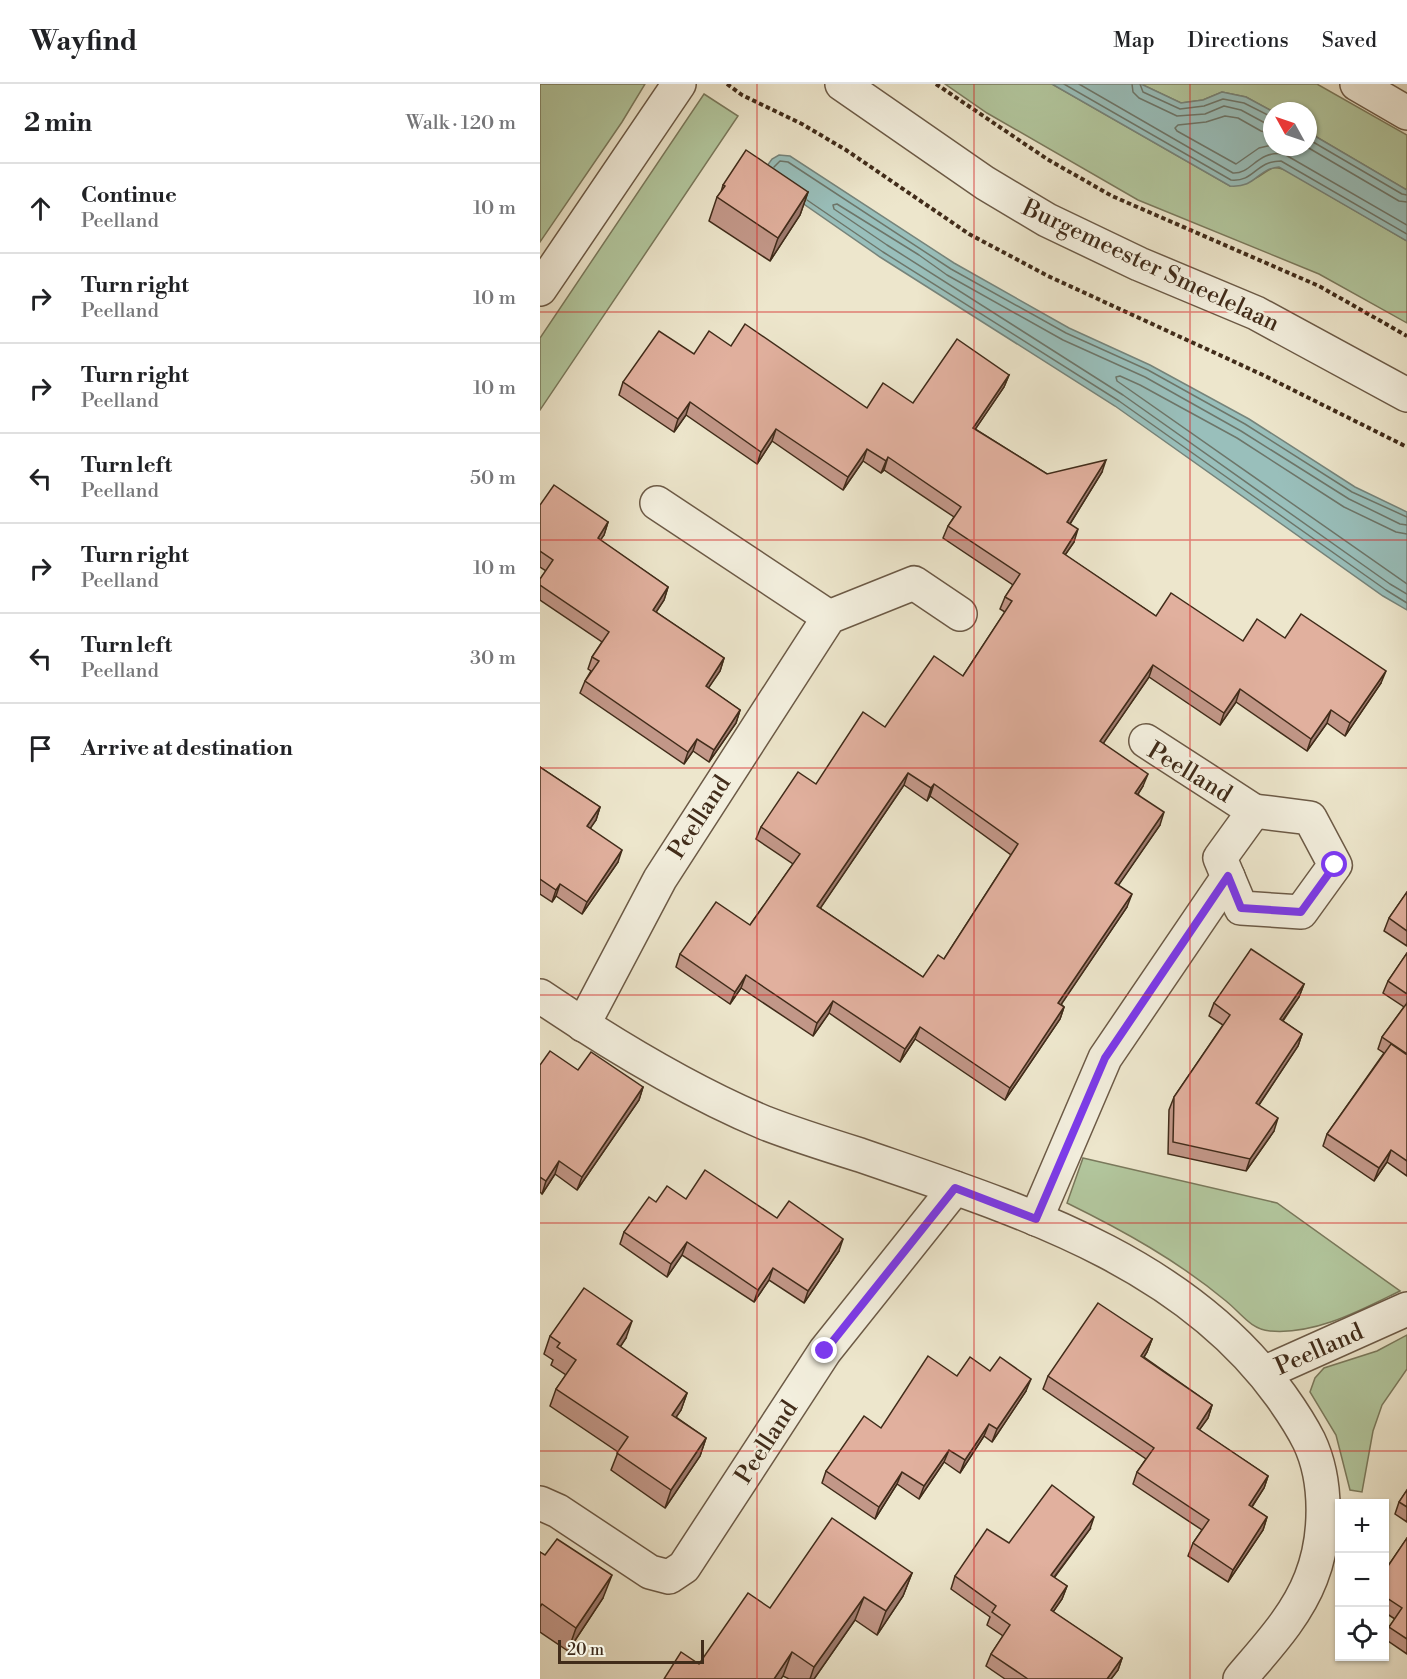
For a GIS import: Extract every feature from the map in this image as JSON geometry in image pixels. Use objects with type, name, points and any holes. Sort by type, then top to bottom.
[{"type":"street","points":[[540,289],[680,84]]},
{"type":"street","name":"Burgemeester Smeelelaan","points":[[842,84],[985,183],[1047,220],[1139,264],[1256,313],[1407,394]]},
{"type":"street","points":[[1357,84],[1407,113]]},
{"type":"street","points":[[657,503],[829,617],[914,583],[960,614]]},
{"type":"street","name":"Peelland","points":[[583,1025],[660,879],[829,617]]},
{"type":"street","name":"Peelland","points":[[1146,741],[1254,811],[1310,818],[1335,865],[1301,912],[1241,908],[1220,858],[1254,811]]},
{"type":"street","points":[[1036,1219],[1105,1058],[1228,876]]},
{"type":"street","name":"Peelland","points":[[540,996],[583,1025],[716,1102],[758,1120],[955,1188],[1101,1247],[1141,1269],[1220,1327],[1264,1372],[1292,1411],[1310,1442],[1319,1473],[1322,1504],[1322,1536],[1311,1578],[1292,1617],[1241,1679]]},
{"type":"street","name":"Peelland","points":[[540,1503],[558,1511],[650,1572],[669,1577],[684,1567],[825,1351],[955,1188]]},
{"type":"street","name":"Peelland","points":[[1264,1372],[1407,1309]]},
{"type":"path","name":"Burgemeester Smeelelaan","points":[[936,84],[1047,159],[1112,196],[1319,286],[1407,336]]},
{"type":"green space","points":[[540,84],[645,84],[622,122],[540,242]]},
{"type":"green space","points":[[945,84],[1052,84],[1230,186],[1251,180],[1273,168],[1289,172],[1407,241],[1407,323],[1319,274],[1138,200],[987,113]]},
{"type":"green space","points":[[1141,84],[1317,84],[1407,135],[1407,190],[1317,137],[1317,102],[1263,102],[1263,106],[1246,97],[1222,92],[1203,100],[1181,103]]},
{"type":"green space","points":[[704,94],[738,116],[540,410],[540,338]]},
{"type":"green space","points":[[1083,1158],[1277,1203],[1400,1291],[1338,1320],[1321,1325],[1287,1331],[1263,1330],[1246,1320],[1208,1286],[1170,1260],[1109,1224],[1067,1203]]},
{"type":"green space","points":[[1407,1335],[1407,1369],[1382,1405],[1373,1431],[1362,1492],[1350,1490],[1336,1435],[1310,1392],[1315,1378],[1324,1368],[1377,1351]]},
{"type":"water","points":[[1052,84],[1141,84],[1181,103],[1203,100],[1222,92],[1246,97],[1263,106],[1263,156],[1317,156],[1317,137],[1407,190],[1407,241],[1279,167],[1265,171],[1246,184],[1230,186]]},
{"type":"water","points":[[779,155],[790,156],[954,263],[1069,328],[1150,365],[1249,419],[1355,487],[1407,512],[1407,610],[1383,596],[1115,406],[880,257],[772,182],[764,170],[772,159]]},
{"type":"building","points":[[746,150],[808,192],[778,238],[717,197]]},
{"type":"building","points":[[745,324],[867,408],[883,383],[913,403],[957,339],[1009,375],[973,428],[1047,474],[1106,460],[1067,522],[1078,529],[1063,553],[1156,616],[1171,593],[1243,641],[1257,619],[1285,638],[1301,614],[1386,671],[1350,723],[1331,710],[1311,739],[1240,689],[1224,713],[1153,665],[1100,741],[1148,774],[1135,793],[1164,812],[1115,883],[1132,894],[1058,1003],[1064,1007],[1010,1088],[920,1027],[905,1049],[833,1001],[817,1023],[746,975],[735,992],[680,954],[716,902],[750,925],[800,854],[761,827],[798,772],[816,784],[863,712],[885,727],[934,656],[963,676],[1012,601],[1005,597],[1020,574],[948,526],[961,507],[888,457],[886,461],[867,449],[848,477],[776,429],[761,452],[690,402],[678,419],[623,382],[659,331],[694,354],[709,331],[731,346]],"holes":[[[908,773],[931,788],[934,784],[1018,844],[944,959],[938,955],[923,977],[817,906]]]},
{"type":"building","points":[[554,485],[608,522],[598,538],[668,587],[653,610],[724,658],[706,686],[740,710],[714,750],[697,739],[688,752],[585,681],[599,661],[592,657],[609,632],[540,585],[540,579],[553,560],[540,551],[540,505]]},
{"type":"building","points":[[540,767],[600,807],[587,826],[622,850],[587,902],[560,884],[556,890],[540,879]]},
{"type":"building","points":[[1407,892],[1407,931],[1389,918]]},
{"type":"building","points":[[1251,949],[1304,984],[1280,1019],[1302,1034],[1256,1103],[1278,1118],[1250,1159],[1173,1142],[1174,1097],[1230,1015],[1214,1003]]},
{"type":"building","points":[[1407,953],[1407,994],[1388,981]]},
{"type":"building","points":[[1407,1003],[1407,1054],[1382,1037]]},
{"type":"building","points":[[1391,1044],[1407,1055],[1407,1161],[1391,1150],[1379,1168],[1327,1134]]},
{"type":"building","points":[[550,1051],[578,1070],[591,1052],[643,1087],[582,1177],[559,1161],[546,1181],[540,1177],[540,1065]]},
{"type":"building","points":[[705,1170],[777,1218],[789,1201],[843,1239],[808,1291],[773,1268],[758,1290],[687,1242],[671,1264],[624,1232],[649,1197],[656,1202],[667,1186],[686,1199]]},
{"type":"building","points":[[584,1288],[632,1321],[617,1344],[687,1393],[672,1415],[706,1438],[671,1490],[617,1453],[628,1437],[556,1389],[576,1360],[557,1347],[560,1343],[550,1336]]},
{"type":"building","points":[[1098,1303],[1152,1339],[1141,1356],[1212,1405],[1197,1428],[1268,1476],[1249,1505],[1267,1517],[1233,1570],[1193,1543],[1209,1520],[1137,1472],[1154,1448],[1048,1376]]},
{"type":"building","points":[[928,1356],[957,1376],[970,1357],[990,1371],[1000,1357],[1031,1379],[997,1429],[989,1424],[965,1460],[949,1450],[924,1486],[902,1472],[879,1507],[826,1471],[864,1416],[881,1428]]},
{"type":"building","points":[[1052,1485],[1094,1517],[1051,1575],[1067,1586],[1051,1610],[1122,1658],[1107,1679],[1028,1679],[991,1654],[1010,1625],[992,1612],[996,1606],[955,1576],[987,1529],[1009,1543]]},
{"type":"building","points":[[1407,1490],[1407,1507],[1399,1502]]},
{"type":"building","points":[[832,1518],[912,1573],[886,1611],[864,1597],[814,1667],[792,1652],[774,1679],[664,1679],[681,1652],[699,1664],[748,1593],[770,1608]]},
{"type":"building","points":[[1407,1538],[1407,1639],[1389,1627],[1402,1608],[1389,1599],[1389,1565]]},
{"type":"building","points":[[557,1539],[612,1575],[576,1628],[542,1604],[540,1607],[540,1552],[545,1555]]},
{"type":"route","points":[[825,1351],[955,1188],[1036,1219],[1105,1058],[1228,876],[1241,908],[1301,912],[1335,865]]}]
